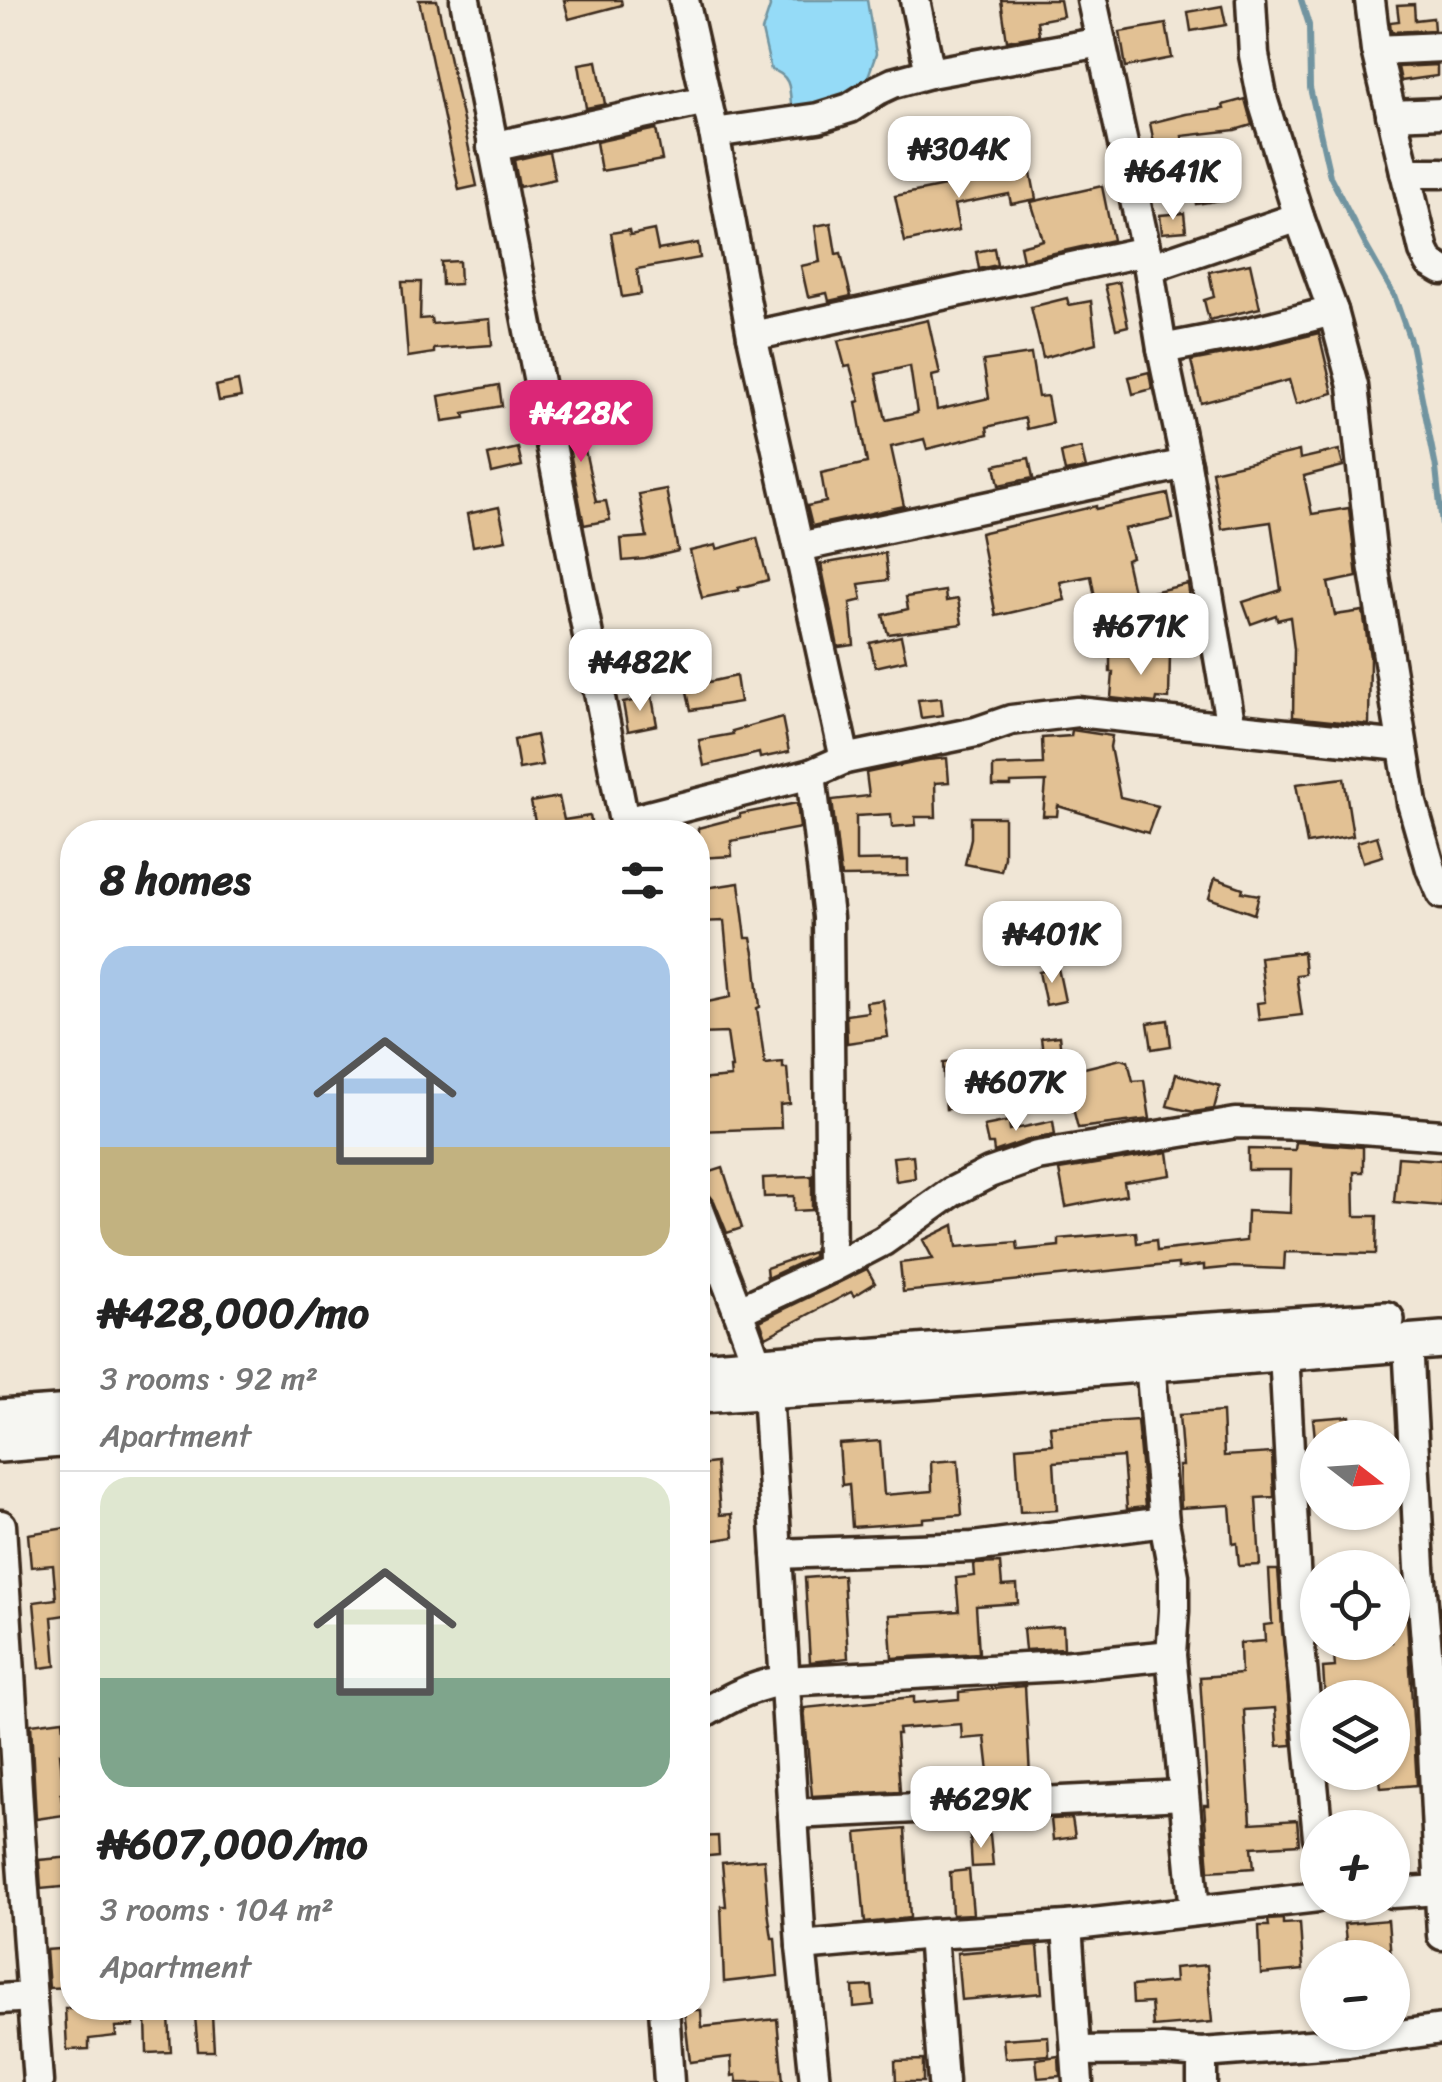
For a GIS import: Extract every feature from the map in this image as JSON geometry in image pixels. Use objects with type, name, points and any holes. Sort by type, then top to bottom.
[{"type":"main road","points":[[710,1392],[762,1378],[1442,1316]]},
{"type":"main road","points":[[710,1372],[762,1378],[926,1382],[1425,1341]]},
{"type":"main road","points":[[0,1418],[60,1414]]},
{"type":"main road","points":[[0,1444],[60,1439]]},
{"type":"street","points":[[466,0],[624,820]]},
{"type":"street","points":[[684,0],[714,133],[752,336],[845,759]]},
{"type":"street","points":[[915,0],[930,73]]},
{"type":"street","points":[[1092,0],[1186,464],[1230,728]]},
{"type":"street","points":[[1252,0],[1254,56],[1263,101],[1333,311],[1353,386],[1372,558],[1402,746],[1412,803],[1442,894]]},
{"type":"street","points":[[1370,0],[1376,50],[1424,251],[1430,262],[1442,270]]},
{"type":"street","points":[[714,133],[818,118],[850,108],[894,83],[930,73],[1100,42]]},
{"type":"street","points":[[1376,50],[1442,47]]},
{"type":"street","points":[[492,147],[706,100]]},
{"type":"street","points":[[1391,114],[1442,112]]},
{"type":"street","points":[[1405,173],[1442,174]]},
{"type":"street","points":[[752,336],[1147,260],[1299,218]]},
{"type":"street","points":[[1162,349],[1218,340],[1333,311]]},
{"type":"street","points":[[799,547],[1186,464]]},
{"type":"street","points":[[649,820],[810,774],[845,759],[976,732],[1011,720],[1078,712],[1402,746]]},
{"type":"street","points":[[810,774],[828,917],[831,1268]]},
{"type":"street","points":[[738,1311],[883,1241],[952,1192],[989,1173],[1037,1156],[1236,1123],[1308,1124],[1442,1135]]},
{"type":"street","points":[[710,1238],[762,1378],[815,2082]]},
{"type":"street","points":[[1425,1341],[1420,1568],[1442,1935]]},
{"type":"street","points":[[1284,1352],[1298,1625],[1315,1810]]},
{"type":"street","points":[[1150,1363],[1164,1522],[1174,1576],[1171,1655],[1195,1911]]},
{"type":"street","points":[[777,1554],[972,1547],[1164,1522]]},
{"type":"street","points":[[2,1525],[10,1823],[32,1997],[38,2082]]},
{"type":"street","points":[[710,1710],[765,1683],[1062,1666],[1171,1655]]},
{"type":"street","points":[[793,1814],[1184,1795]]},
{"type":"street","points":[[1410,1891],[1440,1890]]},
{"type":"street","points":[[802,1946],[1067,1926],[1300,1899]]},
{"type":"street","points":[[1067,1926],[1078,2082]]},
{"type":"street","points":[[932,1934],[944,2082]]},
{"type":"street","points":[[0,1999],[32,1997]]},
{"type":"street","points":[[665,2020],[669,2082]]},
{"type":"street","points":[[1076,2050],[1202,2053],[1349,2042],[1442,2029]]},
{"type":"street","points":[[1202,2053],[1202,2082]]},
{"type":"water","points":[[769,0],[867,0],[876,54],[863,91],[810,113],[791,105],[785,78],[771,70],[762,31]]},
{"type":"building","points":[[419,0],[437,0],[477,186],[459,190]]},
{"type":"building","points":[[564,0],[621,0],[622,5],[569,19]]},
{"type":"building","points":[[1001,0],[1060,0],[1063,16],[1037,21],[1039,35],[1007,41]]},
{"type":"building","points":[[1414,4],[1415,20],[1433,18],[1434,30],[1391,32],[1390,22],[1399,21],[1397,5]]},
{"type":"building","points":[[1222,6],[1226,25],[1191,31],[1188,12]]},
{"type":"building","points":[[1166,24],[1172,58],[1126,67],[1120,32]]},
{"type":"building","points":[[597,61],[607,104],[586,108],[579,64]]},
{"type":"building","points":[[1437,65],[1437,76],[1401,81],[1398,67]]},
{"type":"building","points":[[1245,99],[1252,125],[1182,136],[1183,142],[1155,148],[1150,123],[1224,109],[1223,105]]},
{"type":"building","points":[[656,129],[662,160],[601,171],[596,142]]},
{"type":"building","points":[[549,152],[555,179],[519,187],[514,160]]},
{"type":"building","points":[[1029,163],[1036,199],[1011,204],[1009,194],[954,205],[959,230],[905,242],[895,196],[1004,174],[1003,169]]},
{"type":"building","points":[[1217,174],[1221,200],[1196,204],[1192,178]]},
{"type":"building","points":[[1102,186],[1113,240],[1023,260],[1020,246],[1043,240],[1031,202]]},
{"type":"building","points":[[1184,213],[1186,231],[1162,233],[1160,215]]},
{"type":"building","points":[[831,223],[836,254],[841,253],[851,296],[829,301],[827,293],[808,297],[801,266],[820,262],[815,226]]},
{"type":"building","points":[[629,230],[630,235],[654,230],[658,250],[698,243],[700,258],[637,269],[641,294],[622,297],[611,233]]},
{"type":"building","points":[[994,248],[997,265],[979,269],[976,252]]},
{"type":"building","points":[[459,261],[460,284],[442,285],[441,262]]},
{"type":"building","points":[[1250,263],[1260,308],[1209,320],[1204,300],[1214,297],[1209,272]]},
{"type":"building","points":[[402,282],[421,282],[420,319],[431,318],[432,324],[490,319],[492,345],[434,349],[434,353],[408,357]]},
{"type":"building","points":[[1119,282],[1128,326],[1116,329],[1105,285]]},
{"type":"building","points":[[1067,298],[1069,305],[1091,301],[1096,343],[1043,358],[1031,307]]},
{"type":"building","points":[[928,320],[940,374],[932,376],[937,410],[989,398],[983,361],[1031,354],[1038,397],[1047,396],[1052,423],[1027,429],[1025,418],[987,427],[988,434],[927,449],[924,439],[891,447],[904,506],[812,526],[807,506],[826,502],[821,473],[867,463],[856,402],[860,401],[838,341]],"holes":[[[910,366],[917,413],[886,420],[876,374]]]},
{"type":"building","points":[[1319,333],[1333,393],[1296,404],[1289,380],[1201,403],[1191,361]]},
{"type":"building","points":[[1149,372],[1152,389],[1133,394],[1129,377]]},
{"type":"building","points":[[238,381],[241,397],[219,401],[216,386]]},
{"type":"building","points":[[499,385],[502,406],[443,421],[439,396]]},
{"type":"building","points":[[573,393],[596,502],[606,501],[610,520],[584,525],[559,396]]},
{"type":"building","points":[[518,448],[522,466],[492,473],[488,455]]},
{"type":"building","points":[[1081,448],[1086,468],[1065,472],[1061,453]]},
{"type":"building","points":[[1339,450],[1343,466],[1304,476],[1312,514],[1349,508],[1357,577],[1328,583],[1335,615],[1363,611],[1370,657],[1369,725],[1293,717],[1294,649],[1290,617],[1277,620],[1276,615],[1251,624],[1243,602],[1281,590],[1271,522],[1222,529],[1212,471],[1299,451],[1300,459]]},
{"type":"building","points":[[1029,458],[1033,478],[999,485],[995,465]]},
{"type":"building","points":[[666,489],[678,551],[623,561],[621,539],[647,537],[639,494]]},
{"type":"building","points":[[1168,494],[1173,519],[1124,529],[1132,558],[1126,560],[1134,596],[1188,584],[1192,615],[1132,628],[1130,617],[1100,625],[1091,576],[1060,582],[1065,600],[996,616],[980,533]]},
{"type":"building","points":[[499,507],[506,540],[473,546],[467,514]]},
{"type":"building","points":[[757,538],[768,580],[702,598],[690,551],[716,545],[717,549]]},
{"type":"building","points":[[885,553],[888,580],[859,584],[862,600],[850,603],[854,645],[838,647],[821,564]]},
{"type":"building","points":[[945,591],[946,601],[958,599],[962,624],[888,634],[883,615],[908,609],[906,597]]},
{"type":"building","points":[[901,636],[906,660],[875,667],[870,643]]},
{"type":"building","points":[[1170,653],[1169,699],[1157,698],[1156,703],[1111,698],[1110,656]]},
{"type":"building","points":[[736,676],[740,702],[691,710],[686,687]]},
{"type":"building","points":[[652,697],[657,725],[628,731],[623,703]]},
{"type":"building","points":[[941,698],[943,715],[921,718],[918,700]]},
{"type":"building","points":[[782,717],[789,752],[760,758],[759,753],[704,766],[699,740],[733,734],[732,731]]},
{"type":"building","points":[[1072,730],[1112,736],[1110,747],[1120,797],[1158,806],[1148,833],[1058,806],[1057,816],[1043,816],[1046,782],[993,786],[993,766],[1043,764],[1042,738],[1071,736]]},
{"type":"building","points":[[536,735],[542,765],[519,769],[514,740]]},
{"type":"building","points":[[947,758],[949,782],[935,783],[936,817],[915,817],[916,825],[892,827],[891,814],[856,816],[856,861],[908,860],[908,876],[841,877],[832,800],[869,796],[866,773]]},
{"type":"building","points":[[1344,778],[1353,836],[1307,844],[1296,784]]},
{"type":"building","points":[[559,797],[564,820],[535,820],[531,802]]},
{"type":"building","points":[[797,803],[800,828],[731,841],[732,856],[710,857],[710,825],[740,814]]},
{"type":"building","points":[[971,817],[1004,817],[1001,871],[965,864]]},
{"type":"building","points":[[1377,836],[1383,856],[1363,862],[1357,842]]},
{"type":"building","points":[[1215,878],[1243,888],[1242,892],[1259,895],[1254,914],[1209,898]]},
{"type":"building","points":[[739,883],[746,938],[751,938],[755,958],[765,1064],[783,1062],[783,1068],[787,1068],[790,1104],[780,1105],[781,1128],[710,1131],[710,1079],[731,1077],[732,1068],[727,1033],[710,1034],[710,1001],[731,997],[724,921],[710,922],[710,887]]},
{"type":"building","points":[[1056,917],[1084,922],[1081,938],[1053,934]]},
{"type":"building","points":[[1303,952],[1305,974],[1296,975],[1302,1015],[1259,1020],[1257,1003],[1265,1002],[1260,957]]},
{"type":"building","points":[[1058,968],[1065,1001],[1046,1005],[1039,972]]},
{"type":"building","points":[[883,1000],[888,1037],[847,1043],[846,1015],[868,1012],[866,1002]]},
{"type":"building","points":[[1168,1020],[1171,1046],[1152,1049],[1148,1023]]},
{"type":"building","points":[[1059,1036],[1064,1077],[1025,1084],[1021,1058],[1043,1054],[1041,1038]]},
{"type":"building","points":[[1121,1059],[1128,1061],[1133,1081],[1144,1080],[1150,1119],[1078,1128],[1064,1073]]},
{"type":"building","points":[[962,1061],[965,1084],[981,1082],[983,1105],[946,1109],[943,1063]]},
{"type":"building","points":[[1176,1074],[1220,1086],[1214,1109],[1193,1112],[1167,1106]]},
{"type":"building","points":[[1009,1121],[1010,1130],[1053,1121],[1055,1135],[994,1152],[984,1126]]},
{"type":"building","points":[[1296,1142],[1363,1147],[1363,1172],[1354,1172],[1355,1216],[1377,1216],[1376,1254],[1285,1252],[1284,1269],[1204,1270],[1204,1265],[1178,1268],[1178,1264],[903,1292],[900,1263],[933,1259],[923,1240],[954,1225],[957,1247],[1017,1242],[1020,1250],[1059,1246],[1059,1239],[1136,1232],[1137,1243],[1156,1240],[1157,1251],[1246,1241],[1247,1211],[1290,1213],[1291,1170],[1248,1170],[1248,1149],[1295,1150]]},
{"type":"building","points":[[1168,1152],[1171,1175],[1124,1182],[1126,1195],[1066,1207],[1059,1170]]},
{"type":"building","points":[[913,1155],[915,1178],[896,1181],[893,1157]]},
{"type":"building","points":[[1398,1157],[1442,1160],[1442,1206],[1394,1202]]},
{"type":"building","points":[[723,1168],[742,1228],[727,1233],[710,1196],[710,1172]]},
{"type":"building","points":[[812,1176],[812,1210],[794,1211],[794,1196],[764,1197],[763,1178]]},
{"type":"building","points":[[813,1252],[813,1257],[767,1278],[766,1268]]},
{"type":"building","points":[[867,1269],[875,1283],[766,1337],[760,1321]]},
{"type":"building","points":[[1222,1412],[1224,1456],[1272,1453],[1274,1497],[1256,1498],[1260,1565],[1239,1566],[1230,1505],[1181,1508],[1179,1415]]},
{"type":"building","points":[[1350,1416],[1350,1420],[1313,1420]]},
{"type":"building","points":[[1137,1420],[1145,1507],[1127,1509],[1123,1457],[1054,1462],[1057,1510],[1020,1512],[1016,1447],[1052,1444],[1050,1426]]},
{"type":"building","points":[[880,1441],[884,1495],[932,1491],[931,1462],[958,1460],[962,1515],[852,1527],[849,1484],[842,1485],[839,1444]]},
{"type":"building","points":[[716,1463],[720,1515],[732,1514],[734,1537],[710,1541],[710,1464]]},
{"type":"building","points":[[60,1529],[60,1616],[52,1617],[56,1666],[40,1668],[34,1602],[56,1599],[53,1565],[31,1567],[28,1534]]},
{"type":"building","points":[[1000,1563],[1002,1586],[1017,1585],[1018,1603],[976,1606],[979,1653],[892,1658],[889,1615],[959,1611],[956,1578],[975,1576],[974,1564]]},
{"type":"building","points":[[1269,1570],[1278,1570],[1292,1745],[1278,1746],[1275,1708],[1244,1710],[1251,1823],[1297,1820],[1299,1844],[1252,1847],[1254,1868],[1209,1871],[1200,1677],[1241,1674],[1240,1643],[1265,1641],[1264,1625],[1272,1624]]},
{"type":"building","points":[[843,1575],[848,1658],[810,1662],[805,1578]]},
{"type":"building","points":[[1063,1626],[1064,1648],[1025,1650],[1023,1629]]},
{"type":"building","points":[[1334,1660],[1410,1660],[1417,1785],[1410,1786],[1410,1680],[1324,1680],[1323,1668],[1335,1667]]},
{"type":"building","points":[[1025,1686],[1030,1776],[990,1781],[985,1737],[962,1739],[961,1724],[898,1729],[900,1791],[812,1796],[804,1708],[914,1697],[914,1703],[959,1699],[959,1692]]},
{"type":"building","points":[[60,1720],[60,1816],[36,1819],[31,1724]]},
{"type":"building","points":[[1072,1818],[1075,1837],[1053,1840],[1051,1819]]},
{"type":"building","points":[[905,1829],[910,1918],[865,1923],[857,1833]]},
{"type":"building","points":[[990,1835],[993,1866],[972,1867],[970,1836]]},
{"type":"building","points":[[710,1836],[718,1836],[719,1855],[710,1856]]},
{"type":"building","points":[[60,1858],[60,1887],[41,1889],[39,1860]]},
{"type":"building","points":[[764,1859],[778,1976],[724,1982],[721,1906],[726,1906],[722,1863]]},
{"type":"building","points":[[969,1870],[973,1914],[952,1915],[950,1872]]},
{"type":"building","points":[[1268,1920],[1300,1923],[1300,1970],[1261,1974],[1259,1926],[1269,1926]]},
{"type":"building","points":[[1388,1920],[1390,1940],[1346,1940],[1344,1924]]},
{"type":"building","points":[[1038,1946],[1042,1993],[961,2000],[957,1953]]},
{"type":"building","points":[[60,1949],[60,1988],[49,1988],[46,1950]]},
{"type":"building","points":[[1207,1965],[1212,2022],[1153,2027],[1151,2003],[1133,2004],[1132,1986],[1175,1982],[1174,1968]]},
{"type":"building","points":[[872,1986],[874,2005],[854,2007],[853,1987]]},
{"type":"building","points":[[777,2019],[783,2082],[737,2082],[736,2075],[732,2076],[731,2057],[690,2062],[685,2020],[702,2020],[702,2027]]},
{"type":"building","points":[[66,2020],[134,2020],[134,2026],[115,2027],[116,2036],[89,2039],[89,2049],[67,2050]]},
{"type":"building","points":[[146,2020],[169,2020],[171,2052],[147,2053]]},
{"type":"building","points":[[195,2020],[212,2020],[214,2051],[198,2051]]},
{"type":"building","points":[[1048,2036],[1049,2055],[1005,2058],[1003,2039]]},
{"type":"building","points":[[1059,2056],[1060,2076],[1038,2078],[1036,2059]]},
{"type":"building","points":[[923,2060],[923,2082],[896,2082],[895,2061]]},
{"type":"waterway","points":[[1301,0],[1309,25],[1310,88],[1330,176],[1394,295],[1411,343],[1436,468],[1442,525]]}]
